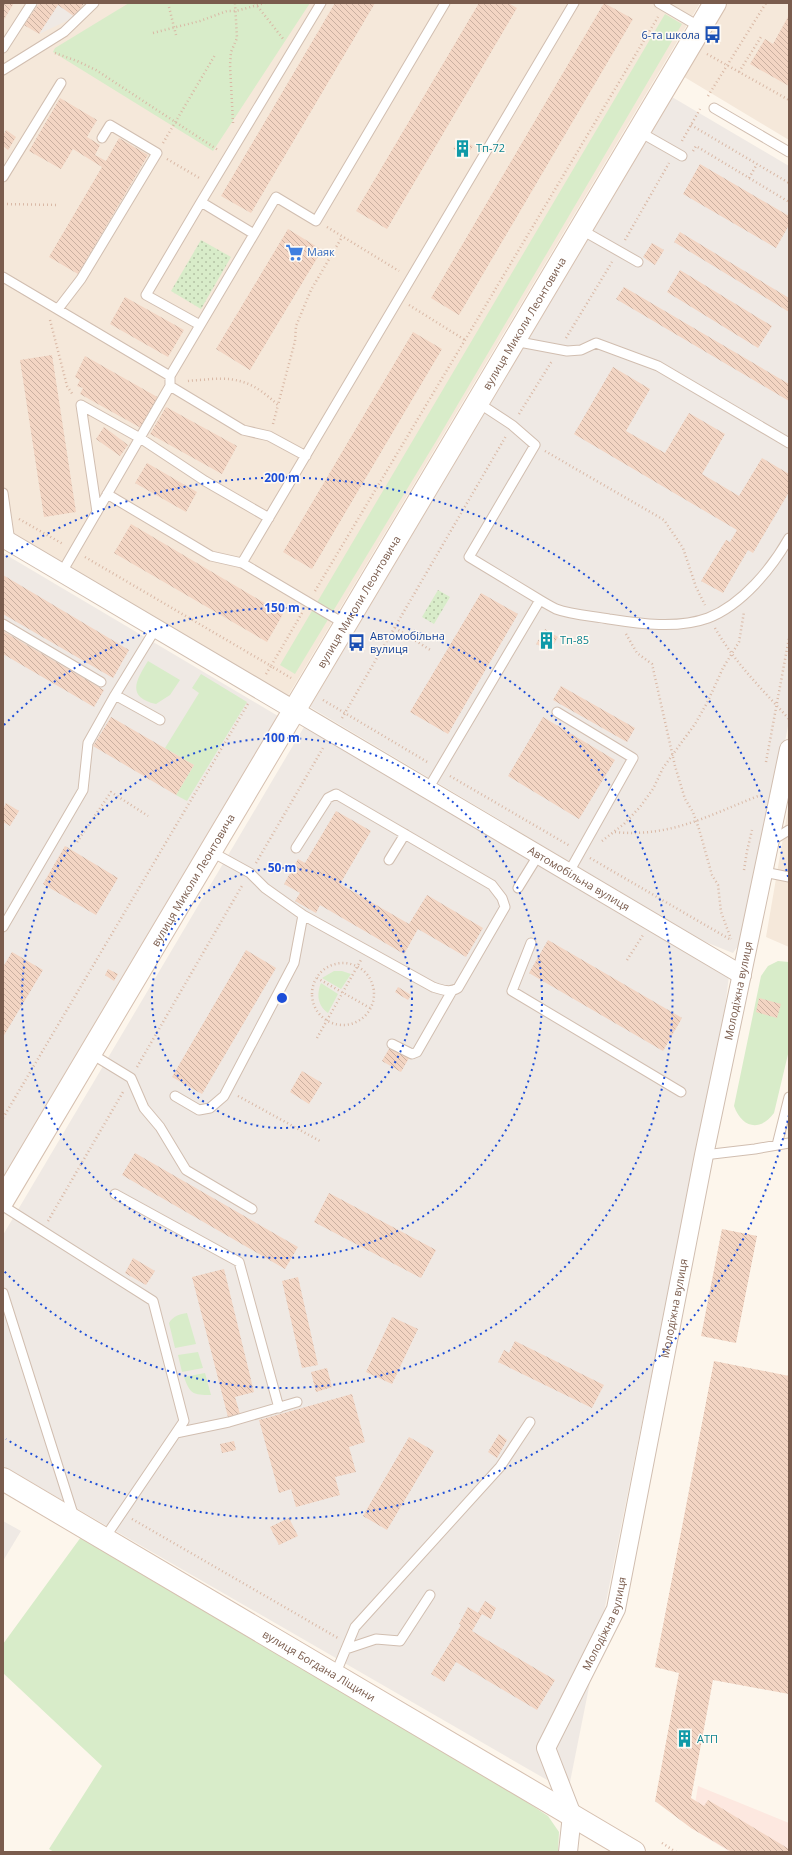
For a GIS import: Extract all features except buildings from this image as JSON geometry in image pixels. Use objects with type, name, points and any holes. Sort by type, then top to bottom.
[{"type":"street","name":"вулиця Миколи Леонтовича","points":[[3,1200],[714,3]]},
{"type":"street","name":"Автомобільна вулиця","points":[[7,540],[742,975]]},
{"type":"street","name":"Молодіжна вулиця","points":[[568,1852],[572,1815],[546,1748],[616,1609],[704,1155],[788,761]]},
{"type":"street","name":"вулиця Богдана Ліщини","points":[[4,1481],[76,1522],[634,1852]]},
{"type":"lane","points":[[3,48],[32,3]]},
{"type":"lane","points":[[3,70],[64,32],[94,3]]},
{"type":"lane","points":[[200,325],[146,295],[321,3]]},
{"type":"lane","points":[[62,572],[170,386],[170,376],[276,197],[316,221],[445,3]]},
{"type":"lane","points":[[242,563],[574,3]]},
{"type":"lane","points":[[662,4],[700,27]]},
{"type":"lane","points":[[3,177],[61,83]]},
{"type":"lane","points":[[714,108],[789,152]]},
{"type":"lane","points":[[58,309],[81,279],[158,153],[110,125],[102,138]]},
{"type":"lane","points":[[638,130],[679,154]]},
{"type":"lane","points":[[201,202],[254,234]]},
{"type":"lane","points":[[580,228],[638,262]]},
{"type":"lane","points":[[3,277],[170,376]]},
{"type":"lane","points":[[513,341],[559,350],[581,350],[596,343],[658,366],[789,443]]},
{"type":"lane","points":[[170,386],[243,430],[269,436],[306,456]]},
{"type":"lane","points":[[477,402],[512,425],[535,445],[469,557],[556,609],[649,624],[689,623],[709,618],[732,605],[750,588],[772,565],[789,538]]},
{"type":"lane","points":[[81,405],[140,438],[204,480],[268,518]]},
{"type":"lane","points":[[81,405],[97,512]]},
{"type":"lane","points":[[3,493],[6,511],[7,540]]},
{"type":"lane","points":[[107,494],[211,556],[242,563],[345,624]]},
{"type":"lane","points":[[428,789],[540,600]]},
{"type":"lane","points":[[3,624],[101,682]]},
{"type":"lane","points":[[3,927],[83,790],[88,743],[156,628]]},
{"type":"lane","points":[[115,695],[160,720]]},
{"type":"lane","points":[[557,712],[633,758],[569,872]]},
{"type":"lane","points":[[210,851],[250,873],[265,888],[302,915],[433,987],[442,990],[452,991],[458,988],[505,907],[502,898],[492,885],[336,794],[328,798],[296,848]]},
{"type":"lane","points":[[770,842],[789,830]]},
{"type":"lane","points":[[389,860],[405,834]]},
{"type":"lane","points":[[518,888],[539,854]]},
{"type":"lane","points":[[764,872],[789,877]]},
{"type":"lane","points":[[175,1096],[199,1110],[210,1108],[224,1096],[294,963],[302,915]]},
{"type":"lane","points":[[531,943],[512,991],[681,1092]]},
{"type":"lane","points":[[392,1044],[412,1054],[417,1052],[452,991]]},
{"type":"lane","points":[[90,1053],[131,1078],[144,1108],[160,1127],[186,1170],[252,1209]]},
{"type":"lane","points":[[777,1145],[789,1097]]},
{"type":"lane","points":[[704,1155],[789,1143]]},
{"type":"lane","points":[[115,1194],[239,1262],[279,1408]]},
{"type":"lane","points":[[3,1206],[153,1301],[184,1421],[104,1539]]},
{"type":"lane","points":[[3,1293],[76,1522]]},
{"type":"lane","points":[[176,1433],[229,1422],[297,1402]]},
{"type":"lane","points":[[335,1675],[356,1627],[500,1467],[530,1422]]},
{"type":"lane","points":[[347,1647],[376,1639],[400,1641],[430,1595]]},
{"type":"path","points":[[235,3],[237,38],[231,52],[230,64],[231,106],[236,145]]},
{"type":"path","points":[[153,33],[227,11],[236,11],[256,4],[265,3]]},
{"type":"path","points":[[707,98],[766,3]]},
{"type":"path","points":[[256,4],[293,50]]},
{"type":"path","points":[[3,1118],[465,340],[662,4]]},
{"type":"path","points":[[169,7],[176,35]]},
{"type":"path","points":[[740,72],[761,36]]},
{"type":"path","points":[[37,48],[77,61],[96,70],[229,156]]},
{"type":"path","points":[[212,186],[158,153],[215,55]]},
{"type":"path","points":[[713,58],[789,100]]},
{"type":"path","points":[[42,1231],[512,425],[679,154],[691,125],[703,104]]},
{"type":"path","points":[[691,125],[789,183]]},
{"type":"path","points":[[692,153],[696,146],[789,202]]},
{"type":"path","points":[[748,178],[757,164]]},
{"type":"path","points":[[3,204],[59,205]]},
{"type":"path","points":[[316,221],[411,278]]},
{"type":"path","points":[[269,436],[295,341],[296,326],[311,290],[342,237]]},
{"type":"path","points":[[398,299],[465,340]]},
{"type":"path","points":[[45,302],[67,386],[81,405]]},
{"type":"path","points":[[192,380],[224,378],[244,381],[266,394],[278,405]]},
{"type":"path","points":[[535,445],[664,520]]},
{"type":"path","points":[[6,511],[271,666],[345,713],[439,769],[731,940],[721,912],[718,885],[712,875],[697,821],[685,800],[672,756],[652,664],[637,653],[620,620]]},
{"type":"path","points":[[580,852],[614,832],[640,807],[653,789],[663,768],[695,724],[708,703],[723,668],[739,642],[750,588]]},
{"type":"path","points":[[395,628],[432,651]]},
{"type":"path","points":[[766,765],[789,638]]},
{"type":"path","points":[[760,801],[762,788]]},
{"type":"path","points":[[77,842],[111,792],[148,816]]},
{"type":"path","points":[[614,832],[648,834],[697,821],[761,796],[767,795],[779,798]]},
{"type":"path","points":[[627,960],[652,922]]},
{"type":"path","points":[[317,1038],[366,950]]},
{"type":"path","points":[[349,963],[358,966],[373,985],[373,1001],[364,1016],[356,1022],[336,1024],[321,1015],[313,1001],[312,993],[316,978],[322,970],[330,965],[349,963]]},
{"type":"path","points":[[316,978],[370,1008]]},
{"type":"path","points":[[227,1090],[320,1141]]},
{"type":"path","points":[[122,1513],[347,1647]]},
{"type":"path","points":[[662,1843],[676,1852]]},
{"type":"shaded area","points":[[3,3],[700,3],[288,696],[3,528]]},
{"type":"shaded area","points":[[39,3],[84,3],[75,17],[39,34],[24,25]]},
{"type":"shaded area","points":[[724,3],[789,3],[789,140],[681,75]]},
{"type":"shaded area","points":[[672,97],[789,166],[789,721],[748,932],[733,953],[703,941],[310,707]]},
{"type":"shaded area","points":[[3,553],[278,716],[3,1185]]},
{"type":"shaded area","points":[[304,727],[729,976],[725,1007],[568,1792],[3,1466],[3,1235]]},
{"type":"shaded area","points":[[789,803],[789,947],[766,937]]},
{"type":"shaded area","points":[[3,1521],[21,1531],[3,1561]]},
{"type":"shaded area","points":[[698,1786],[789,1823],[789,1852],[730,1852],[691,1828]]},
{"type":"green space","points":[[129,3],[310,3],[213,151],[53,52],[55,48]]},
{"type":"green space","points":[[665,14],[682,24],[438,438],[295,674],[280,665]]},
{"type":"green space","points":[[201,240],[231,257],[201,309],[171,291]]},
{"type":"green space","points":[[438,590],[450,597],[434,624],[422,617]]},
{"type":"green space","points":[[148,661],[180,680],[170,695],[156,704],[146,701],[140,697],[136,687],[140,674]]},
{"type":"green space","points":[[201,674],[247,702],[187,801],[176,795],[194,765],[165,748],[199,693],[192,688]]},
{"type":"green space","points":[[778,961],[789,962],[789,1050],[774,1113],[763,1123],[752,1125],[746,1123],[742,1119],[734,1106],[761,976],[768,966]]},
{"type":"green space","points":[[334,971],[342,971],[351,974],[341,989],[322,978]]},
{"type":"green space","points":[[321,983],[338,994],[328,1013],[320,1004],[318,996]]},
{"type":"green space","points":[[187,1313],[196,1344],[175,1348],[169,1323],[177,1316]]},
{"type":"green space","points":[[198,1352],[203,1368],[182,1372],[178,1355]]},
{"type":"green space","points":[[205,1373],[211,1395],[196,1394],[190,1390],[184,1377]]},
{"type":"green space","points":[[81,1537],[470,1765],[548,1816],[559,1832],[558,1852],[54,1852],[49,1849],[102,1766],[3,1673],[3,1644]]},
{"type":"place","name":"6-та школа","points":[[713,35]]},
{"type":"place","name":"Тп-72","points":[[463,148]]},
{"type":"place","name":"Маяк","points":[[294,252]]},
{"type":"place","name":"Тп-85","points":[[547,640]]},
{"type":"place","name":"Автомобільна вулиця","points":[[357,642]]},
{"type":"place","name":"АТП","points":[[684,1739]]}]
